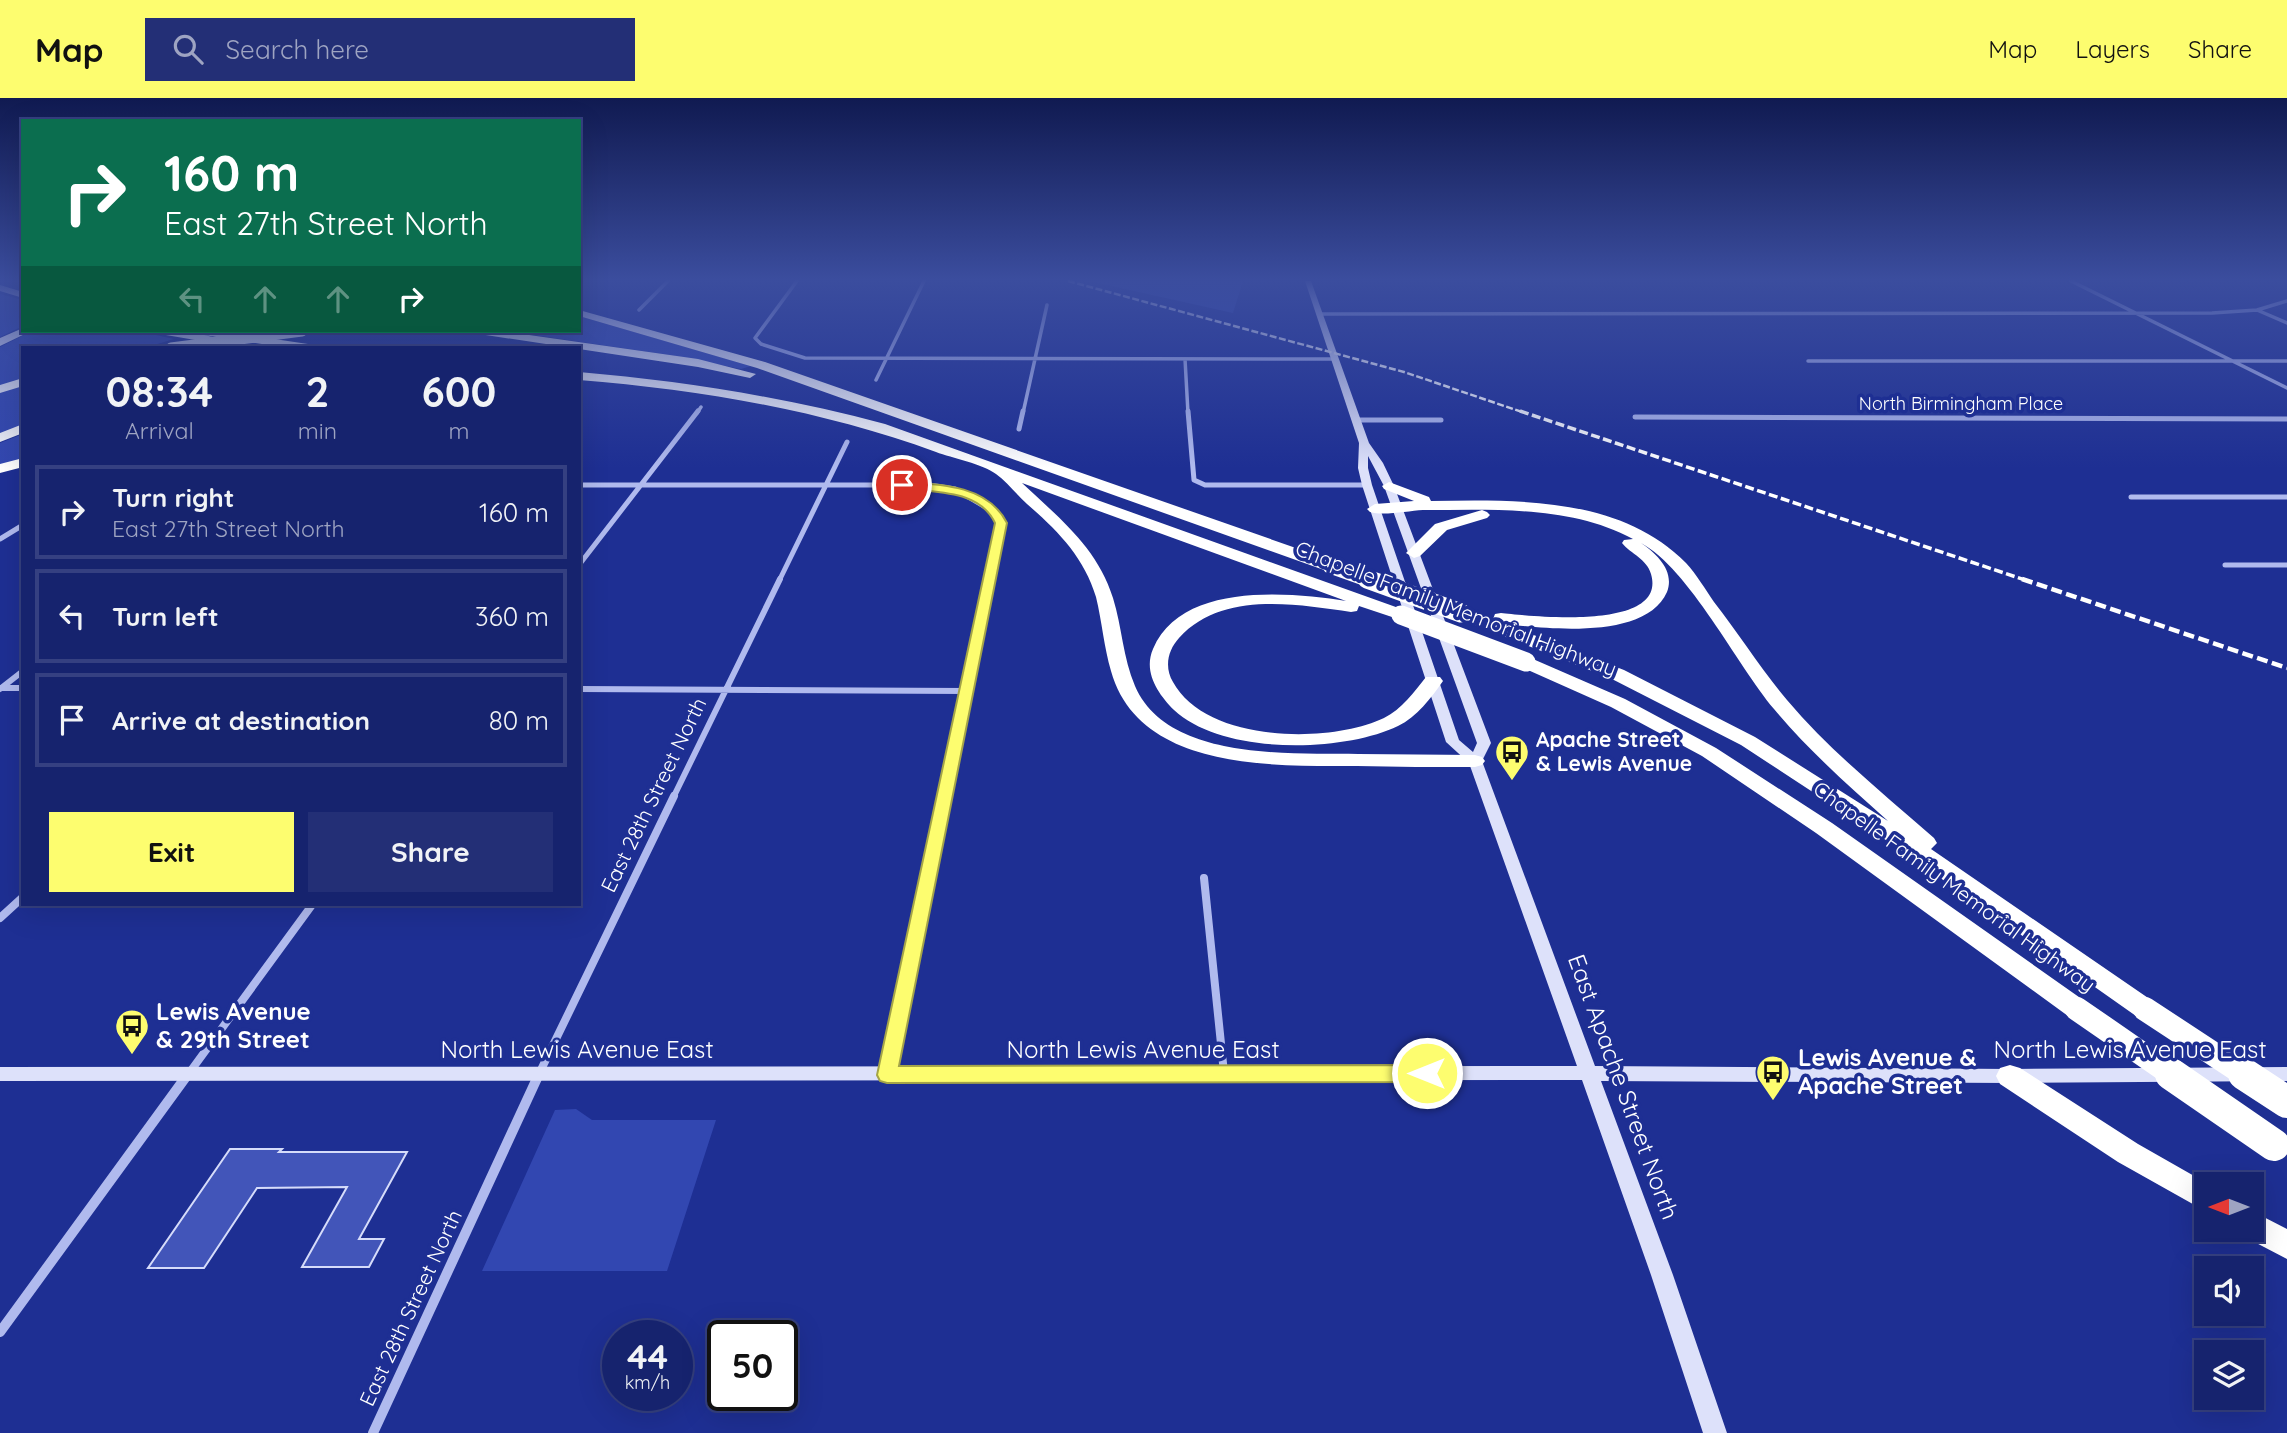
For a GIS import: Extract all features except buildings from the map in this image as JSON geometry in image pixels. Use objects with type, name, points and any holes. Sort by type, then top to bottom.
[{"type":"highway","points":[[186,346],[207,343]]},
{"type":"highway","points":[[563,343],[698,363],[908,416]]},
{"type":"highway","name":"Chapelle Family Memorial Highway","points":[[688,343],[761,365],[908,416],[1461,613],[1512,625],[1618,674],[1748,741],[1833,793],[2145,1009],[2287,1102]]},
{"type":"highway","name":"Chapelle Family Memorial Highway","points":[[581,376],[688,387],[787,404],[912,437],[1339,599],[1401,615],[1526,662],[1618,703],[1710,752],[1824,828],[2077,1009],[2280,1149]]},
{"type":"highway","points":[[0,389],[21,383]]},
{"type":"highway","points":[[581,383],[688,387]]},
{"type":"highway","points":[[0,438],[21,429]]},
{"type":"highway","points":[[0,469],[21,463]]},
{"type":"highway","points":[[997,468],[1058,521],[1083,551],[1100,584],[1131,697],[1147,716],[1172,734],[1230,753],[1266,759],[1475,761]]},
{"type":"highway","points":[[1389,486],[1421,500],[1450,507]]},
{"type":"highway","points":[[1398,510],[1537,507],[1569,512],[1626,529],[1664,551],[1681,568],[1761,680],[1803,729],[1854,779],[1995,905]]},
{"type":"highway","points":[[1376,509],[1548,516],[1600,529],[1638,548],[1651,559],[1660,576],[1660,590],[1653,601],[1625,617],[1584,624],[1512,625]]},
{"type":"highway","points":[[1414,553],[1441,527],[1460,519],[1487,514]]},
{"type":"highway","points":[[1339,599],[1262,599],[1205,611],[1173,631],[1160,650],[1159,667],[1165,687],[1178,703],[1209,721],[1248,734],[1298,741],[1351,736],[1381,727],[1401,715],[1433,681]]},
{"type":"highway","points":[[2010,1076],[2128,1153],[2194,1191]]},
{"type":"highway","points":[[2264,1232],[2287,1245]]},
{"type":"main road","name":"East Apache Street North","points":[[1329,343],[1364,443],[1389,486],[1484,743],[1475,761]]},
{"type":"main road","name":"East Apache Street North","points":[[1364,443],[1363,468],[1367,485],[1453,742],[1475,761],[1662,1275],[1715,1433]]},
{"type":"main road","name":"North Lewis Avenue East","points":[[0,1074],[1587,1073],[2010,1076],[2287,1073]]},
{"type":"street","points":[[760,343],[805,358],[1335,359]]},
{"type":"street","points":[[876,380],[894,343]]},
{"type":"street","points":[[1018,429],[1039,343]]},
{"type":"street","points":[[2197,343],[2287,388]]},
{"type":"street","points":[[1185,359],[1191,470],[1194,480],[1222,486],[1367,485]]},
{"type":"street","points":[[1808,361],[2287,361]]},
{"type":"street","points":[[581,562],[701,407]]},
{"type":"street","name":"North Birmingham Place","points":[[1635,417],[2287,419]]},
{"type":"street","points":[[1356,420],[1441,420]]},
{"type":"street","name":"East 28th Street North","points":[[373,1433],[540,1074],[847,442]]},
{"type":"street","points":[[581,485],[944,486],[995,510],[1001,519],[887,1075]]},
{"type":"street","points":[[2131,497],[2287,496]]},
{"type":"street","points":[[0,539],[21,526]]},
{"type":"street","points":[[2225,565],[2287,565]]},
{"type":"street","points":[[0,688],[21,672]]},
{"type":"street","points":[[0,688],[21,688]]},
{"type":"street","points":[[581,689],[967,691]]},
{"type":"street","points":[[1204,878],[1224,1074]]},
{"type":"street","points":[[0,918],[21,899]]},
{"type":"street","points":[[0,1332],[311,906]]},
{"type":"shaded area","points":[[7,343],[160,343],[151,346],[21,346],[21,381],[0,386],[0,347]]},
{"type":"shaded area","points":[[590,343],[673,343],[751,366],[741,369]]},
{"type":"shaded area","points":[[21,386],[21,426],[0,434],[0,391]]},
{"type":"shaded area","points":[[21,435],[21,461],[0,467],[0,443]]},
{"type":"shaded area","points":[[576,1109],[592,1120],[716,1120],[667,1271],[482,1271],[555,1110]]},
{"type":"railway","points":[[1298,343],[1404,372],[1525,413]]},
{"type":"railway","points":[[1520,411],[2028,581]]},
{"type":"railway","points":[[2022,579],[2287,668]]},
{"type":"place","name":"Apache Street & Lewis Avenue","points":[[1512,782]]},
{"type":"place","name":"Lewis Avenue & 29th Street","points":[[132,1056]]},
{"type":"place","name":"Lewis Avenue & Apache Street","points":[[1773,1102]]},
{"type":"route","points":[[902,485],[944,486],[955,489],[995,510],[1001,523],[887,1075],[1427,1073]]}]
